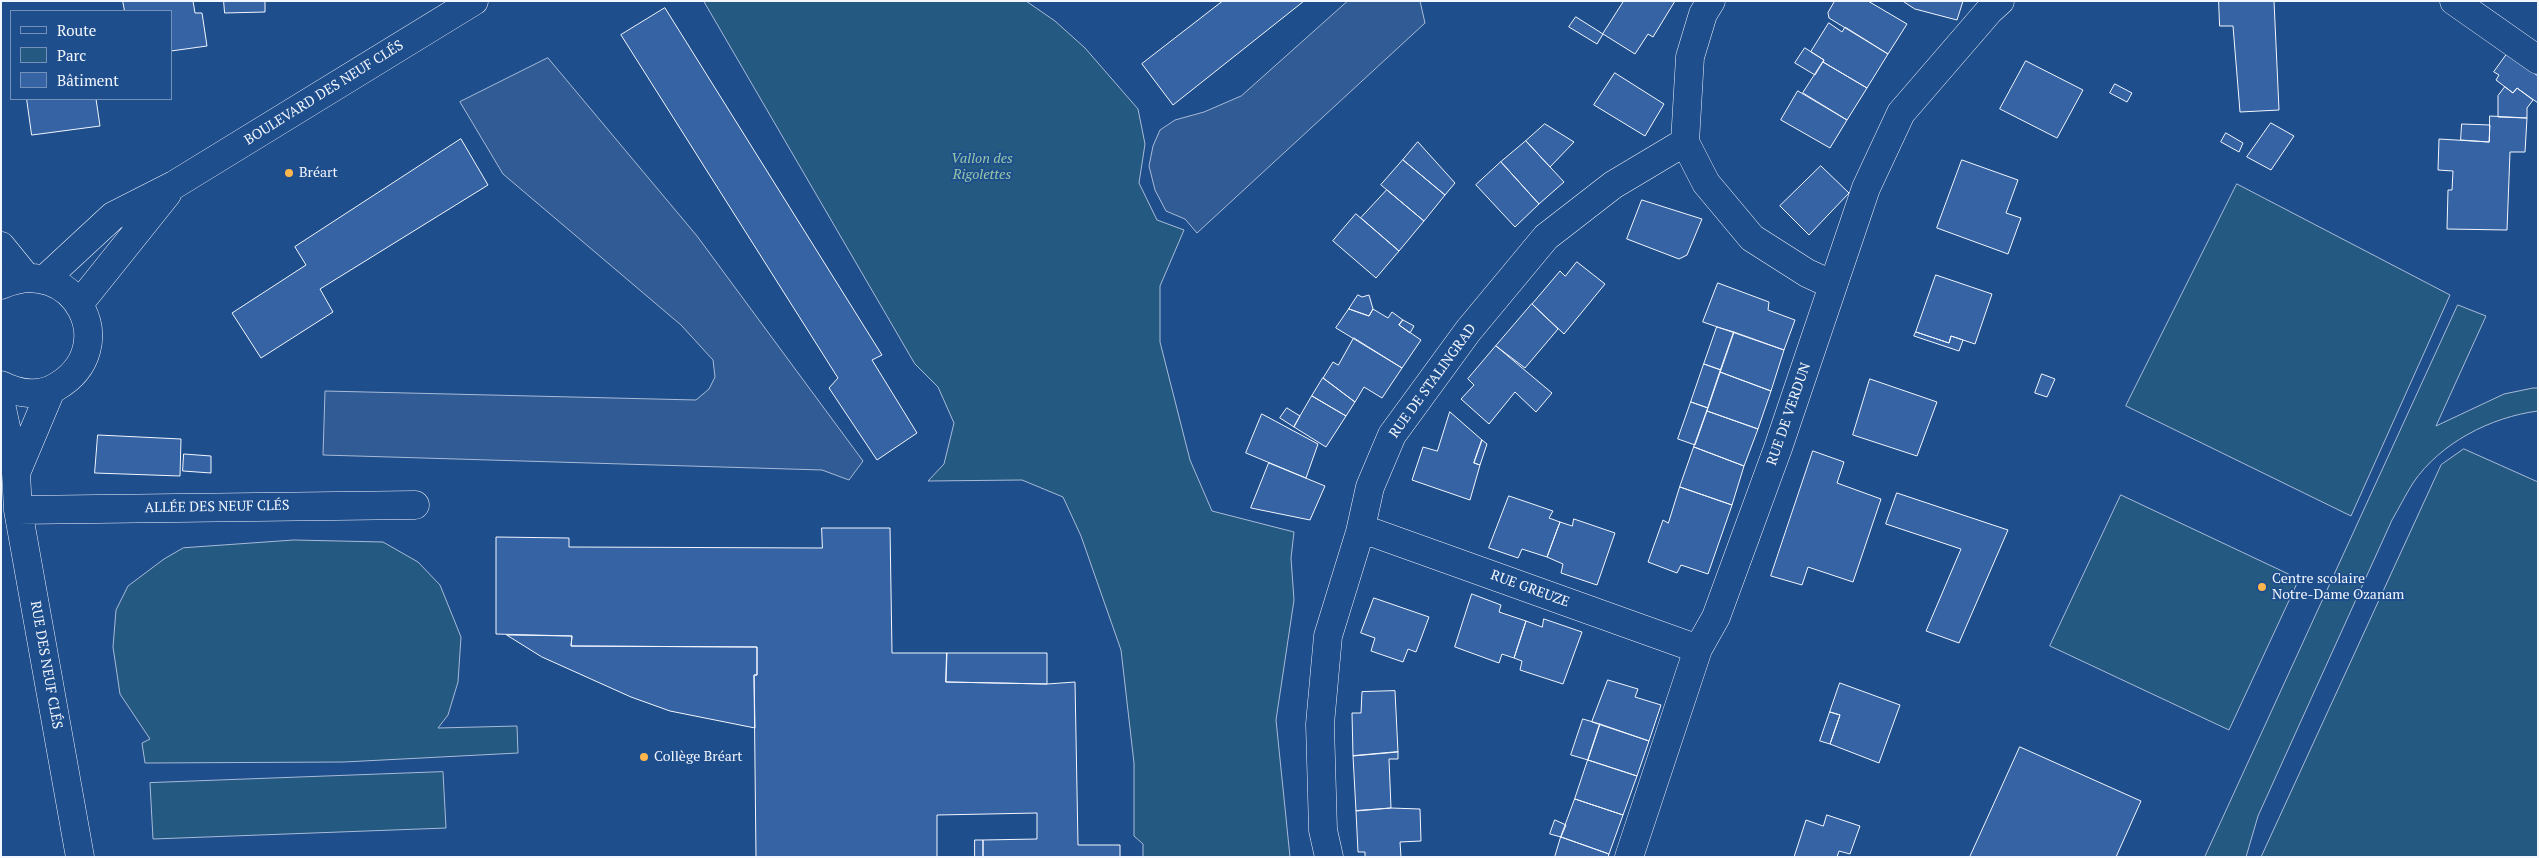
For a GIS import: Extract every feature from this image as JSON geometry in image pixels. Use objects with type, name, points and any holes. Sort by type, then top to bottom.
[{"type":"street","name":"BOULEVARD DES NEUF CLÉS","points":[[24,281],[113,216],[174,185],[474,1]]},
{"type":"street","points":[[1711,1],[1704,14],[1690,57],[1685,142],[1706,182],[1752,238],[1807,273],[1833,285]]},
{"type":"street","name":"RUE DE VERDUN","points":[[1629,857],[1698,649],[1720,607],[1778,448],[1866,188],[1901,113],[1989,11],[2000,1]]},
{"type":"street","points":[[2454,1],[2538,60]]},
{"type":"street","name":"RUE DE STALINGRAD","points":[[1329,857],[1324,830],[1320,724],[1328,636],[1360,532],[1370,487],[1392,435],[1468,331],[1546,237],[1613,186],[1685,142]]},
{"type":"street","name":"BOULEVARD DES NEUF CLÉS","points":[[79,304],[174,185]]},
{"type":"street","points":[[1,246],[24,281],[62,286],[79,304],[86,321],[88,337],[86,353],[66,381],[51,390],[23,393],[1,385]]},
{"type":"street","name":"RUE DES NEUF CLÉS","points":[[16,473],[51,390]]},
{"type":"street","name":"RUE DES NEUF CLÉS","points":[[3,417],[16,473],[18,510],[80,857]]},
{"type":"street","name":"ALLÉE DES NEUF CLÉS","points":[[18,510],[415,505]]},
{"type":"street","name":"RUE GREUZE","points":[[1360,532],[1374,533],[1698,649]]},
{"type":"green space","name":"Vallon des Rigolettes","points":[[704,1],[1026,1],[1055,21],[1085,48],[1138,109],[1145,144],[1139,183],[1157,220],[1184,230],[1160,286],[1160,342],[1190,460],[1212,511],[1294,532],[1291,558],[1294,600],[1276,720],[1290,857],[1143,857],[1143,844],[1134,836],[1134,763],[1121,650],[1081,536],[1063,497],[1022,480],[928,481],[944,464],[954,423],[938,387],[915,364]]},
{"type":"green space","points":[[2237,184],[2450,295],[2351,516],[2126,406]]},
{"type":"green space","points":[[2458,305],[2486,316],[2436,426],[2504,394],[2533,388],[2538,388],[2538,411],[2502,419],[2468,434],[2437,456],[2413,483],[2392,520],[2258,816],[2246,857],[2205,857]]},
{"type":"green space","points":[[2464,449],[2538,482],[2538,857],[2261,857],[2441,465]]},
{"type":"green space","points":[[2121,495],[2299,579],[2229,730],[2050,646]]},
{"type":"green space","points":[[294,540],[383,542],[418,562],[440,585],[461,637],[458,682],[448,715],[438,728],[517,726],[518,753],[344,762],[145,763],[142,743],[150,739],[120,694],[113,647],[116,610],[128,586],[164,559],[183,548]]},
{"type":"green space","points":[[443,772],[446,828],[153,839],[150,783]]},
{"type":"shaded area","points":[[1348,1],[1420,1],[1425,23],[1197,233],[1185,219],[1166,211],[1155,190],[1149,166],[1153,146],[1160,130],[1175,120],[1204,112],[1241,96]]},
{"type":"shaded area","points":[[548,58],[697,236],[863,461],[849,480],[822,470],[323,455],[325,391],[696,400],[709,389],[715,377],[713,360],[681,325],[503,174],[460,102]]},
{"type":"building","points":[[123,1],[193,1],[195,13],[202,13],[207,46],[172,51],[172,10],[125,10]]},
{"type":"building","points":[[224,1],[265,1],[265,12],[225,13]]},
{"type":"building","points":[[1223,1],[1304,1],[1173,105],[1142,64]]},
{"type":"building","points":[[1624,1],[1675,1],[1653,37],[1648,34],[1635,54],[1603,34]]},
{"type":"building","points":[[1835,1],[1868,1],[1907,24],[1888,54],[1829,18],[1828,13]]},
{"type":"building","points":[[1903,1],[1963,1],[1957,20],[1915,9]]},
{"type":"building","points":[[2219,1],[2274,1],[2279,110],[2240,112],[2233,26],[2220,26]]},
{"type":"building","points":[[665,8],[882,355],[872,360],[917,433],[877,460],[829,388],[838,378],[621,35]]},
{"type":"building","points":[[1576,17],[1603,34],[1597,44],[1569,27]]},
{"type":"building","points":[[1829,23],[1842,32],[1845,27],[1888,54],[1867,88],[1823,62],[1824,60],[1811,52]]},
{"type":"building","points":[[1805,48],[1824,60],[1815,75],[1795,63]]},
{"type":"building","points":[[2507,54],[2538,76],[2538,103],[2517,88],[2513,93],[2496,80],[2499,75],[2494,72]]},
{"type":"building","points":[[2026,61],[2083,90],[2057,138],[2000,109]]},
{"type":"building","points":[[1823,62],[1867,88],[1847,120],[1803,93]]},
{"type":"building","points":[[1615,73],[1664,104],[1645,136],[1594,105]]},
{"type":"building","points":[[2115,84],[2132,93],[2127,102],[2110,93]]},
{"type":"building","points":[[2505,87],[2513,93],[2517,88],[2533,100],[2527,108],[2527,118],[2498,117],[2498,96]]},
{"type":"building","points":[[1798,91],[1847,120],[1830,148],[1781,120]]},
{"type":"building","points":[[27,100],[96,100],[100,126],[32,135]]},
{"type":"building","points":[[2490,116],[2527,118],[2525,152],[2510,152],[2507,230],[2447,229],[2448,190],[2452,190],[2453,171],[2438,170],[2439,139],[2489,142]]},
{"type":"building","points":[[2271,123],[2294,136],[2271,170],[2247,157]]},
{"type":"building","points":[[1545,124],[1574,142],[1550,167],[1526,141]]},
{"type":"building","points":[[2462,124],[2490,125],[2489,142],[2461,140]]},
{"type":"building","points":[[2226,133],[2243,143],[2239,152],[2221,142]]},
{"type":"building","points":[[461,139],[488,185],[320,289],[333,312],[261,358],[232,313],[306,265],[295,247]]},
{"type":"building","points":[[1526,141],[1564,182],[1539,204],[1501,162]]},
{"type":"building","points":[[1418,142],[1455,183],[1445,195],[1403,160]]},
{"type":"building","points":[[1403,160],[1445,195],[1424,221],[1381,185]]},
{"type":"building","points":[[1962,160],[2018,180],[2006,213],[2021,218],[2008,254],[1937,228]]},
{"type":"building","points":[[1501,162],[1539,204],[1515,227],[1476,185]]},
{"type":"building","points":[[1821,166],[1849,193],[1809,235],[1780,206]]},
{"type":"building","points":[[1387,190],[1424,221],[1399,251],[1361,218]]},
{"type":"building","points":[[1642,200],[1702,219],[1687,255],[1679,259],[1627,239]]},
{"type":"building","points":[[1356,214],[1399,251],[1376,278],[1333,241]]},
{"type":"building","points":[[1577,262],[1605,284],[1564,334],[1532,304],[1560,271],[1565,276]]},
{"type":"building","points":[[1936,275],[1992,294],[1975,344],[1951,336],[1949,343],[1916,332]]},
{"type":"building","points":[[1718,283],[1769,302],[1768,310],[1795,320],[1784,350],[1703,322]]},
{"type":"building","points":[[1358,295],[1362,297],[1369,295],[1373,309],[1369,316],[1349,309]]},
{"type":"building","points":[[1532,304],[1558,329],[1525,368],[1496,346]]},
{"type":"building","points":[[1349,309],[1369,316],[1373,309],[1388,318],[1392,312],[1403,320],[1399,325],[1421,340],[1402,368],[1336,328]]},
{"type":"building","points":[[1403,320],[1414,326],[1410,333],[1399,325]]},
{"type":"building","points":[[1717,327],[1734,332],[1721,370],[1704,364]]},
{"type":"building","points":[[1734,332],[1784,350],[1771,391],[1720,372]]},
{"type":"building","points":[[1916,332],[1949,343],[1951,336],[1963,340],[1959,351],[1914,336]]},
{"type":"building","points":[[1354,338],[1402,368],[1382,398],[1364,387],[1355,402],[1323,378],[1333,362],[1338,365]]},
{"type":"building","points":[[1496,346],[1552,393],[1536,412],[1515,392],[1489,424],[1461,399],[1474,385],[1468,379]]},
{"type":"building","points":[[1704,364],[1721,370],[1708,408],[1691,402]]},
{"type":"building","points":[[1720,372],[1771,391],[1758,429],[1707,411]]},
{"type":"building","points":[[2042,374],[2055,379],[2047,397],[2035,393]]},
{"type":"building","points":[[1323,378],[1355,402],[1346,416],[1312,396]]},
{"type":"building","points":[[1870,379],[1937,402],[1917,456],[1853,435]]},
{"type":"building","points":[[1312,396],[1346,416],[1326,447],[1294,427]]},
{"type":"building","points":[[1691,402],[1708,408],[1695,445],[1678,439]]},
{"type":"building","points":[[1287,408],[1300,416],[1294,427],[1280,418]]},
{"type":"building","points":[[1707,411],[1758,429],[1744,466],[1694,447]]},
{"type":"building","points":[[1450,412],[1482,440],[1474,463],[1480,465],[1470,500],[1412,480],[1423,447],[1437,451]]},
{"type":"building","points":[[1262,414],[1318,444],[1306,478],[1246,453]]},
{"type":"building","points":[[98,435],[181,439],[180,476],[95,473]]},
{"type":"building","points":[[1482,440],[1487,444],[1480,465],[1474,463]]},
{"type":"building","points":[[1694,447],[1744,466],[1732,505],[1680,487]]},
{"type":"building","points":[[1813,451],[1844,462],[1837,483],[1881,499],[1853,582],[1808,567],[1802,585],[1771,576]]},
{"type":"building","points":[[184,454],[211,456],[211,473],[183,471]]},
{"type":"building","points":[[1269,463],[1325,486],[1310,520],[1251,508]]},
{"type":"building","points":[[1680,487],[1732,505],[1708,574],[1681,565],[1677,573],[1648,562],[1663,520],[1668,523]]},
{"type":"building","points":[[1897,493],[2008,530],[1959,643],[1926,631],[1961,549],[1886,524]]},
{"type":"building","points":[[1509,496],[1553,511],[1549,518],[1560,522],[1547,557],[1522,549],[1518,558],[1489,548]]},
{"type":"building","points":[[1574,519],[1615,533],[1597,585],[1561,573],[1563,564],[1547,557],[1560,522],[1572,526]]},
{"type":"building","points":[[822,528],[890,528],[892,653],[947,653],[946,682],[1047,684],[1075,682],[1078,845],[1120,845],[1120,857],[983,857],[983,840],[1037,839],[1037,813],[937,815],[937,857],[756,857],[754,675],[757,675],[757,647],[571,646],[572,636],[496,634],[496,537],[569,538],[569,547],[822,548]]},
{"type":"building","points":[[1472,594],[1501,605],[1499,612],[1526,621],[1514,658],[1502,654],[1499,663],[1455,647]]},
{"type":"building","points":[[1374,598],[1429,617],[1416,652],[1408,649],[1403,662],[1371,651],[1375,638],[1361,633]]},
{"type":"building","points":[[1544,619],[1582,632],[1563,684],[1520,670],[1522,661],[1514,658],[1526,621],[1542,627]]},
{"type":"building","points":[[507,635],[572,636],[571,646],[757,647],[757,675],[754,675],[755,728],[670,711],[631,697],[542,657]]},
{"type":"building","points":[[947,653],[1047,653],[1047,684],[946,682]]},
{"type":"building","points":[[1608,680],[1638,689],[1635,697],[1661,705],[1649,741],[1592,722]]},
{"type":"building","points":[[1840,683],[1900,705],[1879,763],[1830,744],[1840,715],[1830,712]]},
{"type":"building","points":[[1395,691],[1398,752],[1353,756],[1352,713],[1361,713],[1362,692]]},
{"type":"building","points":[[1830,712],[1840,715],[1830,744],[1820,741]]},
{"type":"building","points":[[1583,719],[1600,724],[1588,760],[1571,755]]},
{"type":"building","points":[[1600,724],[1649,741],[1637,776],[1588,760]]},
{"type":"building","points":[[2020,747],[2141,801],[2116,857],[1970,857]]},
{"type":"building","points":[[1398,752],[1398,759],[1389,759],[1391,808],[1356,811],[1353,756]]},
{"type":"building","points":[[1588,760],[1637,776],[1623,815],[1575,799]]},
{"type":"building","points":[[1575,799],[1623,815],[1609,854],[1561,837]]},
{"type":"building","points":[[1391,808],[1420,809],[1421,841],[1400,842],[1401,857],[1365,857],[1365,852],[1358,852],[1356,811]]},
{"type":"building","points":[[1827,815],[1860,826],[1850,854],[1839,851],[1837,857],[1794,857],[1806,820],[1823,826]]},
{"type":"building","points":[[1555,820],[1566,825],[1561,837],[1550,834]]},
{"type":"building","points":[[1561,837],[1609,854],[1608,857],[1555,857]]},
{"type":"building","points":[[975,840],[983,840],[983,857],[975,857]]},
{"type":"place","name":"Bréart","points":[[289,173]]},
{"type":"place","name":"Centre scolaire Notre-Dame Ozanam","points":[[2262,587]]},
{"type":"place","name":"Collège Bréart","points":[[644,757]]}]
